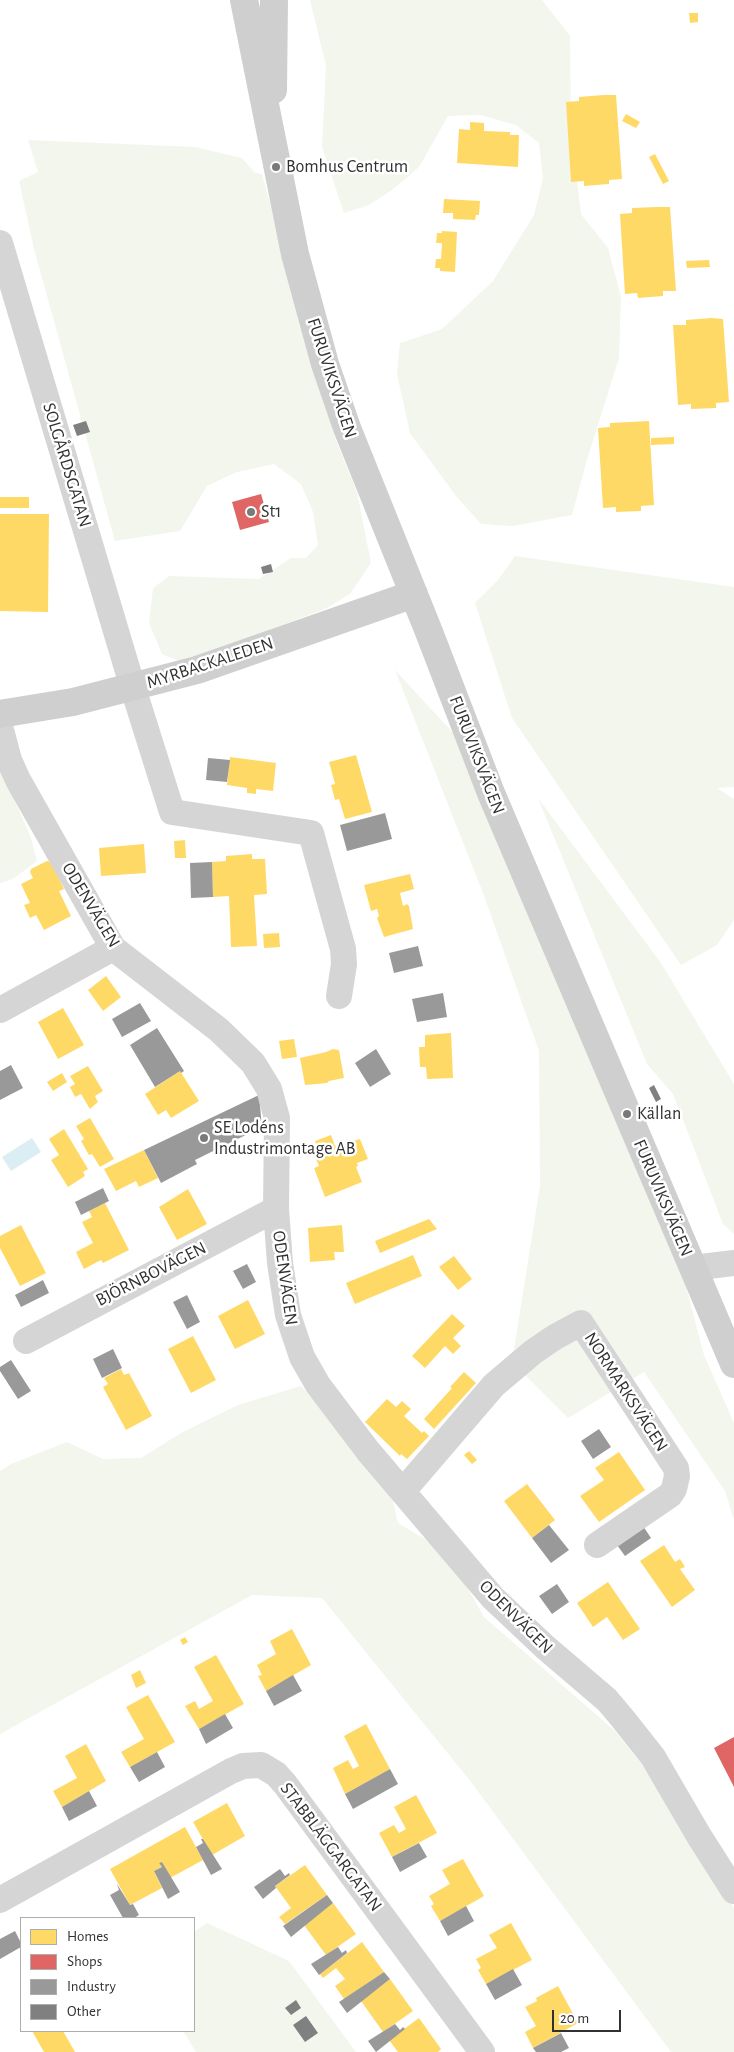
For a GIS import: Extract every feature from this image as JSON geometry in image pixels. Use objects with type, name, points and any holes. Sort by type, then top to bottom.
[{"type":"main road","name":"FURUVIKSVÄGEN","points":[[244,0],[248,27],[272,129],[276,167],[295,254],[325,364],[368,482],[414,594],[491,793],[734,1364]]},
{"type":"main road","name":"FURUVIKSVÄGEN","points":[[272,129],[274,0]]},
{"type":"main road","name":"MYRBACKALEDEN","points":[[0,714],[73,702],[197,670],[414,594]]},
{"type":"street","name":"SOLGÅRDSGATAN","points":[[0,243],[172,812],[311,833],[343,949],[344,964],[339,996]]},
{"type":"street","name":"ODENVÄGEN","points":[[0,726],[9,760],[18,780],[113,948],[219,1030],[253,1063],[264,1078],[273,1100],[276,1118],[276,1209],[280,1263],[288,1315],[302,1357],[331,1405],[493,1598],[545,1647],[606,1700],[623,1719],[652,1757],[734,1891]]},
{"type":"street","points":[[0,1010],[113,948]]},
{"type":"street","name":"BJÖRNBOVÄGEN","points":[[26,1341],[276,1209]]},
{"type":"street","points":[[693,1268],[734,1263]]},
{"type":"street","name":"NORMARKSVÄGEN","points":[[404,1491],[494,1385],[532,1352],[555,1336],[581,1323],[676,1468],[677,1476],[674,1489],[670,1495],[597,1545]]},
{"type":"street","name":"STABBLÄGGARGATAN","points":[[0,1900],[231,1771],[243,1766],[261,1765],[276,1774],[285,1784],[482,2052]]},
{"type":"shaded area","points":[[310,0],[542,0],[570,36],[571,131],[581,214],[608,248],[621,297],[619,358],[586,463],[572,515],[513,526],[481,524],[456,496],[410,433],[397,374],[400,343],[442,329],[493,281],[534,215],[543,178],[539,143],[516,125],[480,115],[448,116],[419,167],[392,190],[369,205],[344,213],[322,147],[326,66]]},
{"type":"shaded area","points":[[28,140],[195,147],[242,158],[255,173],[262,174],[335,438],[357,492],[371,563],[350,594],[327,608],[183,663],[162,654],[149,623],[153,588],[169,576],[259,579],[291,558],[306,558],[318,545],[313,512],[301,484],[274,464],[237,472],[207,486],[180,531],[115,541],[34,249],[19,181],[38,172]]},
{"type":"shaded area","points":[[515,556],[734,587],[734,787],[717,788],[734,799],[734,920],[717,945],[681,965],[512,718],[475,603],[498,580]]},
{"type":"shaded area","points":[[395,670],[456,736],[684,1279],[704,1355],[734,1423],[734,1520],[725,1491],[644,1372],[568,1418],[512,1362],[540,1186],[539,1051],[483,893]]},
{"type":"shaded area","points":[[0,767],[31,838],[37,861],[13,879],[0,883]]},
{"type":"shaded area","points":[[538,798],[661,963],[734,1084],[734,1234],[723,1224],[673,1094],[647,1064]]},
{"type":"shaded area","points":[[32,1138],[41,1152],[11,1171],[2,1157]]},
{"type":"shaded area","points":[[301,1386],[324,1411],[377,1477],[393,1501],[398,1523],[448,1553],[484,1617],[615,1731],[655,1781],[734,1908],[734,2052],[671,2052],[471,1782],[322,1598],[252,1595],[0,1734],[0,1471],[11,1464],[67,1442],[103,1459],[141,1458],[181,1433],[238,1405]]},
{"type":"shaded area","points":[[207,1923],[289,1961],[356,2052],[196,2052],[184,2032],[195,2032],[195,1931]]},
{"type":"building: Homes","points":[[689,13],[698,13],[698,22],[690,23]]},
{"type":"building: Homes","points":[[616,95],[622,179],[609,180],[609,184],[584,186],[584,181],[571,182],[566,102],[579,101],[579,97]]},
{"type":"building: Homes","points":[[626,114],[640,122],[636,128],[622,121]]},
{"type":"building: Homes","points":[[470,122],[484,123],[484,131],[510,132],[510,135],[519,135],[518,167],[457,163],[459,129],[470,130]]},
{"type":"building: Homes","points":[[655,154],[669,181],[663,184],[649,157]]},
{"type":"building: Homes","points":[[444,199],[480,201],[479,215],[476,215],[475,220],[453,219],[453,213],[443,213]]},
{"type":"building: Homes","points":[[670,207],[676,291],[663,291],[663,296],[638,298],[637,293],[625,294],[620,214],[632,213],[632,208]]},
{"type":"building: Homes","points":[[442,231],[457,232],[455,272],[440,271],[440,268],[435,268],[436,259],[441,259],[442,243],[436,243],[437,233],[442,233]]},
{"type":"building: Homes","points":[[709,260],[710,267],[687,268],[686,261]]},
{"type":"building: Homes","points":[[723,319],[729,402],[716,403],[716,408],[691,409],[691,404],[678,405],[673,325],[686,325],[686,320]]},
{"type":"building: Homes","points":[[649,421],[654,505],[641,506],[641,511],[616,512],[616,507],[603,508],[598,428],[610,427],[610,423]]},
{"type":"building: Homes","points":[[674,437],[674,444],[651,445],[651,438]]},
{"type":"building: Homes","points":[[0,497],[29,497],[29,508],[0,508]]},
{"type":"building: Homes","points":[[0,514],[49,514],[48,612],[0,611]]},
{"type":"building: Homes","points":[[356,755],[372,812],[345,819],[339,799],[335,800],[331,785],[335,784],[329,762]]},
{"type":"building: Homes","points":[[230,757],[276,763],[273,791],[256,789],[256,794],[247,793],[247,788],[227,785]]},
{"type":"building: Homes","points":[[185,840],[186,858],[175,858],[174,841]]},
{"type":"building: Homes","points":[[144,844],[146,873],[101,876],[99,848]]},
{"type":"building: Homes","points":[[252,854],[252,859],[265,859],[267,894],[254,895],[257,946],[231,947],[229,896],[213,897],[212,862],[226,861],[226,856]]},
{"type":"building: Homes","points":[[47,861],[51,862],[64,889],[59,891],[71,916],[44,930],[36,915],[30,918],[24,905],[30,903],[21,884],[33,878],[30,872],[31,869]]},
{"type":"building: Homes","points":[[410,874],[414,889],[400,893],[403,906],[407,904],[409,906],[413,929],[384,937],[377,918],[379,916],[377,909],[371,911],[364,885]]},
{"type":"building: Homes","points":[[279,933],[280,947],[264,948],[263,934]]},
{"type":"building: Homes","points":[[106,976],[121,997],[103,1011],[88,990]]},
{"type":"building: Homes","points":[[63,1008],[84,1045],[58,1059],[38,1022]]},
{"type":"building: Homes","points":[[451,1033],[453,1078],[427,1079],[426,1067],[420,1067],[419,1047],[425,1047],[425,1035]]},
{"type":"building: Homes","points":[[294,1039],[297,1057],[282,1059],[279,1041]]},
{"type":"building: Homes","points":[[333,1049],[339,1050],[344,1078],[327,1083],[305,1085],[300,1058]]},
{"type":"building: Homes","points":[[88,1066],[103,1091],[95,1096],[98,1102],[90,1109],[81,1094],[75,1097],[70,1087],[75,1084],[70,1076]]},
{"type":"building: Homes","points":[[180,1071],[199,1101],[171,1118],[166,1110],[158,1115],[145,1094]]},
{"type":"building: Homes","points":[[62,1073],[67,1082],[53,1091],[47,1082]]},
{"type":"building: Homes","points":[[90,1118],[114,1159],[100,1167],[92,1154],[89,1155],[81,1141],[84,1139],[76,1126]]},
{"type":"building: Homes","points":[[64,1129],[88,1169],[83,1172],[85,1176],[68,1187],[51,1160],[59,1155],[49,1139]]},
{"type":"building: Homes","points":[[331,1135],[335,1146],[360,1139],[368,1159],[357,1163],[358,1166],[356,1167],[362,1182],[325,1197],[314,1168],[319,1166],[314,1154],[319,1152],[315,1141]]},
{"type":"building: Homes","points":[[144,1150],[158,1178],[139,1187],[136,1181],[116,1191],[104,1169]]},
{"type":"building: Homes","points":[[188,1189],[207,1224],[177,1240],[159,1207]]},
{"type":"building: Homes","points":[[105,1203],[129,1250],[103,1263],[101,1260],[84,1269],[76,1252],[93,1243],[82,1222],[92,1217],[89,1211]]},
{"type":"building: Homes","points":[[429,1219],[437,1229],[380,1253],[375,1241]]},
{"type":"building: Homes","points":[[21,1225],[46,1273],[20,1286],[0,1248],[0,1236]]},
{"type":"building: Homes","points":[[342,1225],[344,1252],[334,1252],[335,1260],[310,1262],[308,1228]]},
{"type":"building: Homes","points":[[413,1255],[422,1276],[355,1304],[346,1283]]},
{"type":"building: Homes","points":[[454,1256],[472,1279],[458,1290],[439,1267]]},
{"type":"building: Homes","points":[[248,1300],[265,1334],[235,1349],[218,1316]]},
{"type":"building: Homes","points":[[452,1314],[465,1326],[453,1338],[461,1346],[453,1354],[445,1346],[425,1368],[412,1356]]},
{"type":"building: Homes","points":[[193,1336],[216,1380],[191,1393],[168,1349]]},
{"type":"building: Homes","points":[[121,1369],[124,1375],[129,1373],[152,1416],[126,1430],[103,1387],[108,1384],[104,1378]]},
{"type":"building: Homes","points":[[464,1372],[476,1383],[434,1429],[424,1419]]},
{"type":"building: Homes","points":[[387,1399],[396,1407],[402,1401],[411,1409],[404,1416],[422,1433],[424,1431],[429,1436],[407,1459],[401,1454],[400,1456],[365,1422]]},
{"type":"building: Homes","points":[[469,1451],[477,1460],[472,1464],[464,1455]]},
{"type":"building: Homes","points":[[619,1452],[645,1490],[599,1522],[580,1496],[604,1480],[595,1468]]},
{"type":"building: Homes","points":[[527,1484],[555,1520],[532,1538],[504,1501]]},
{"type":"building: Homes","points":[[664,1545],[675,1562],[680,1559],[685,1567],[680,1569],[695,1590],[672,1607],[640,1561]]},
{"type":"building: Homes","points":[[608,1582],[640,1629],[623,1640],[607,1617],[593,1627],[577,1603]]},
{"type":"building: Homes","points":[[292,1629],[311,1665],[266,1691],[258,1676],[262,1675],[257,1665],[276,1654],[270,1641]]},
{"type":"building: Homes","points":[[185,1637],[188,1642],[183,1645],[180,1640]]},
{"type":"building: Homes","points":[[216,1655],[244,1704],[199,1729],[185,1706],[195,1701],[199,1709],[213,1701],[194,1667]]},
{"type":"building: Homes","points":[[140,1670],[146,1683],[136,1688],[131,1675]]},
{"type":"building: Homes","points":[[148,1695],[175,1742],[130,1767],[121,1752],[144,1739],[126,1707]]},
{"type":"building: Homes","points":[[366,1724],[390,1769],[345,1794],[333,1768],[348,1760],[353,1769],[359,1766],[344,1736]]},
{"type":"building: Homes","points":[[86,1744],[106,1781],[62,1807],[53,1791],[77,1778],[65,1756]]},
{"type":"building: Homes","points":[[416,1795],[437,1833],[392,1857],[379,1833],[394,1825],[399,1833],[406,1829],[394,1807]]},
{"type":"building: Homes","points":[[227,1803],[245,1836],[212,1855],[193,1822]]},
{"type":"building: Homes","points":[[185,1827],[203,1860],[170,1878],[162,1862],[159,1863],[162,1867],[154,1871],[162,1888],[130,1905],[110,1869]]},
{"type":"building: Homes","points":[[463,1859],[484,1896],[440,1921],[431,1906],[434,1904],[429,1896],[450,1884],[442,1870]]},
{"type":"building: Homes","points":[[305,1865],[327,1895],[285,1924],[279,1917],[291,1908],[275,1886]]},
{"type":"building: Homes","points":[[333,1903],[356,1934],[326,1955],[304,1925]]},
{"type":"building: Homes","points":[[511,1923],[532,1960],[486,1984],[478,1970],[481,1968],[476,1959],[497,1948],[489,1935]]},
{"type":"building: Homes","points":[[362,1942],[384,1972],[344,1999],[335,1986],[345,1979],[336,1968],[323,1978],[320,1974]]},
{"type":"building: Homes","points":[[390,1979],[413,2011],[383,2032],[361,2001]]},
{"type":"building: Homes","points":[[558,1986],[578,2023],[533,2048],[525,2032],[536,2026],[525,2007],[537,2001],[536,1998]]},
{"type":"building: Homes","points":[[419,2018],[441,2049],[438,2052],[398,2052],[389,2040]]},
{"type":"building: Homes","points":[[33,2032],[64,2032],[75,2052],[44,2052]]},
{"type":"building: Shops","name":"St1","points":[[261,494],[269,522],[240,530],[232,502]]},
{"type":"building: Shops","points":[[734,1737],[734,1787],[714,1748]]},
{"type":"building: Industry","points":[[208,758],[230,760],[227,782],[206,780]]},
{"type":"building: Industry","points":[[385,813],[392,839],[347,851],[340,825]]},
{"type":"building: Industry","points":[[212,862],[213,897],[191,898],[190,863]]},
{"type":"building: Industry","points":[[418,946],[423,966],[394,973],[389,953]]},
{"type":"building: Industry","points":[[443,993],[447,1017],[417,1022],[412,999]]},
{"type":"building: Industry","points":[[140,1003],[151,1021],[122,1037],[112,1019]]},
{"type":"building: Industry","points":[[157,1028],[184,1071],[181,1073],[180,1071],[155,1087],[130,1045]]},
{"type":"building: Industry","points":[[376,1049],[391,1074],[370,1087],[355,1063]]},
{"type":"building: Industry","points":[[11,1065],[23,1088],[0,1100],[0,1071]]},
{"type":"building: Industry","name":"SE Lodéns Industrimontage AB","points":[[259,1095],[262,1127],[195,1160],[197,1164],[161,1183],[144,1150]]},
{"type":"building: Industry","points":[[103,1188],[109,1201],[81,1215],[75,1202]]},
{"type":"building: Industry","points":[[247,1264],[256,1282],[243,1289],[233,1271]]},
{"type":"building: Industry","points":[[43,1280],[49,1293],[21,1307],[15,1295]]},
{"type":"building: Industry","points":[[187,1295],[200,1322],[187,1329],[173,1302]]},
{"type":"building: Industry","points":[[113,1349],[122,1368],[102,1378],[93,1359]]},
{"type":"building: Industry","points":[[11,1360],[31,1391],[18,1399],[0,1371],[0,1367]]},
{"type":"building: Industry","points":[[599,1429],[611,1447],[593,1459],[581,1441]]},
{"type":"building: Industry","points":[[549,1525],[569,1550],[551,1563],[532,1538]]},
{"type":"building: Industry","points":[[643,1526],[651,1538],[625,1556],[617,1545]]},
{"type":"building: Industry","points":[[557,1584],[569,1602],[552,1614],[539,1596]]},
{"type":"building: Industry","points":[[293,1675],[302,1691],[274,1706],[266,1691]]},
{"type":"building: Industry","points":[[225,1714],[233,1728],[206,1744],[199,1729]]},
{"type":"building: Industry","points":[[157,1752],[165,1767],[139,1782],[130,1767]]},
{"type":"building: Industry","points":[[390,1769],[398,1784],[353,1809],[345,1794]]},
{"type":"building: Industry","points":[[89,1791],[97,1806],[69,1821],[62,1807]]},
{"type":"building: Industry","points":[[201,1839],[203,1839],[222,1869],[211,1875],[196,1847],[203,1843]]},
{"type":"building: Industry","points":[[419,1843],[427,1857],[400,1872],[392,1857]]},
{"type":"building: Industry","points":[[162,1862],[180,1892],[168,1899],[154,1871],[162,1867],[159,1863]]},
{"type":"building: Industry","points":[[280,1869],[285,1876],[289,1873],[290,1875],[275,1886],[276,1888],[263,1899],[254,1887]]},
{"type":"building: Industry","points":[[117,1884],[130,1905],[133,1904],[139,1915],[136,1917],[122,1917],[110,1895],[119,1890]]},
{"type":"building: Industry","points":[[327,1895],[333,1903],[291,1937],[283,1926]]},
{"type":"building: Industry","points":[[466,1906],[474,1921],[448,1936],[440,1921]]},
{"type":"building: Industry","points":[[15,1931],[20,1941],[20,1948],[0,1959],[0,1939]]},
{"type":"building: Industry","points":[[338,1947],[342,1953],[346,1950],[347,1953],[319,1975],[311,1964]]},
{"type":"building: Industry","points":[[513,1969],[522,1985],[495,2000],[486,1984]]},
{"type":"building: Industry","points":[[384,1972],[390,1979],[347,2013],[339,2002]]},
{"type":"building: Industry","points":[[395,2024],[400,2030],[403,2027],[405,2029],[376,2052],[368,2041]]},
{"type":"building: Industry","points":[[561,2033],[569,2048],[561,2052],[536,2052],[533,2048]]},
{"type":"building: Other","points":[[86,421],[90,432],[77,436],[73,425]]},
{"type":"building: Other","points":[[271,564],[273,572],[263,574],[261,567]]},
{"type":"building: Other","points":[[654,1085],[661,1099],[656,1102],[649,1088]]},
{"type":"building: Other","points":[[296,2000],[301,2008],[291,2015],[285,2008]]},
{"type":"building: Other","points":[[306,2016],[318,2033],[305,2042],[293,2025]]},
{"type":"place","name":"Bomhus Centrum","points":[[276,167]]},
{"type":"place","name":"St1","points":[[251,512]]},
{"type":"place","name":"Källan","points":[[627,1114]]},
{"type":"place","name":"SE Lodéns Industrimontage AB","points":[[204,1138]]}]
